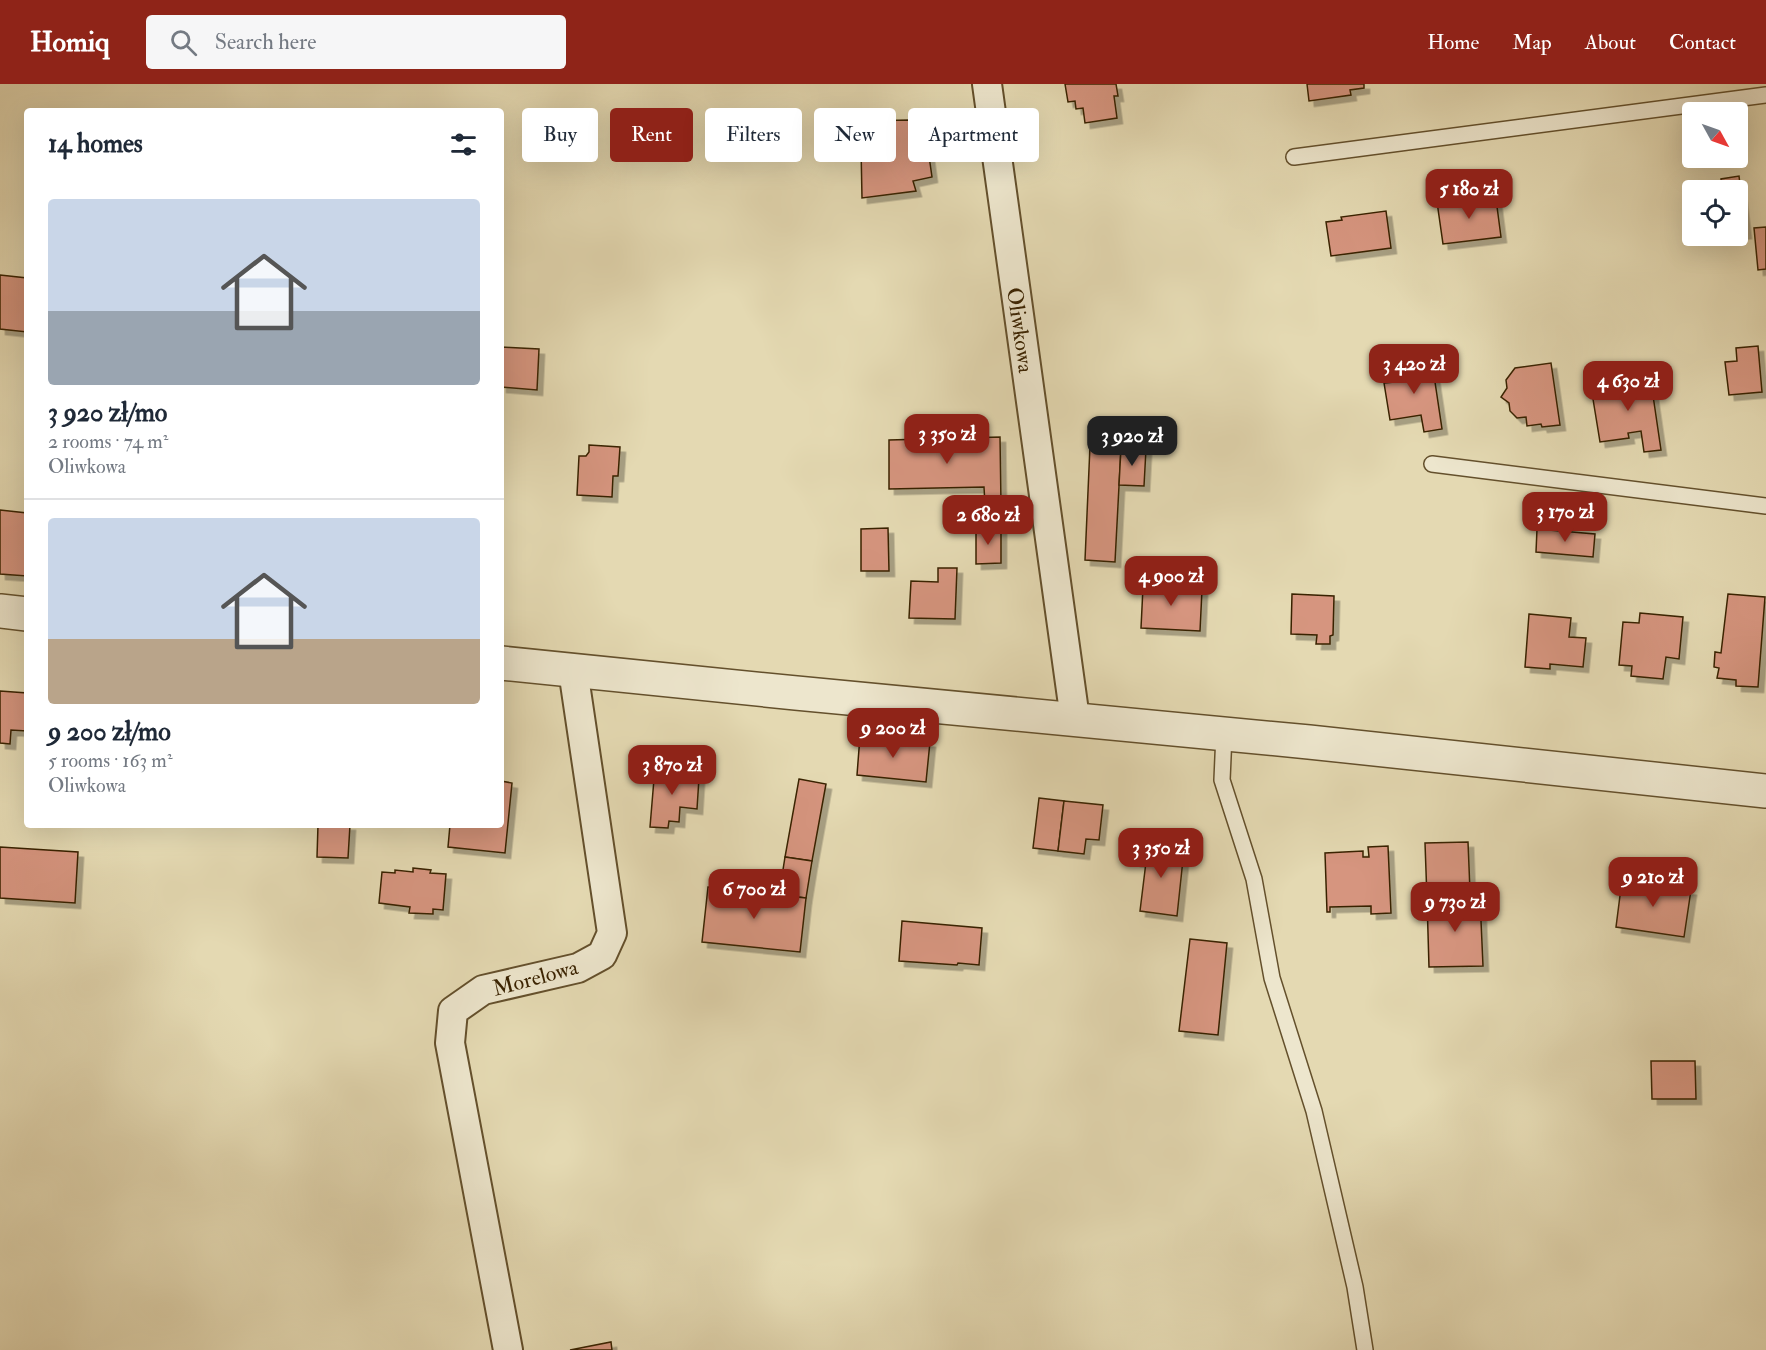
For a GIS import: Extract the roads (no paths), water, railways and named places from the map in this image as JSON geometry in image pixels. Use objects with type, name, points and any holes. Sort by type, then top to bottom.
[{"type":"street","name":"Oliwkowa","points":[[987,84],[1076,719]]},
{"type":"street","points":[[0,611],[24,614]]},
{"type":"street","points":[[504,663],[1763,785]]},
{"type":"street","name":"Morelowa","points":[[508,1350],[450,1043],[453,1011],[483,990],[578,968],[602,955],[612,933],[573,670]]},
{"type":"lane","points":[[1294,157],[1766,95]]},
{"type":"lane","points":[[1432,464],[1766,506]]},
{"type":"lane","points":[[1224,734],[1222,780],[1254,879],[1272,978],[1314,1111],[1355,1287],[1365,1350]]}]
